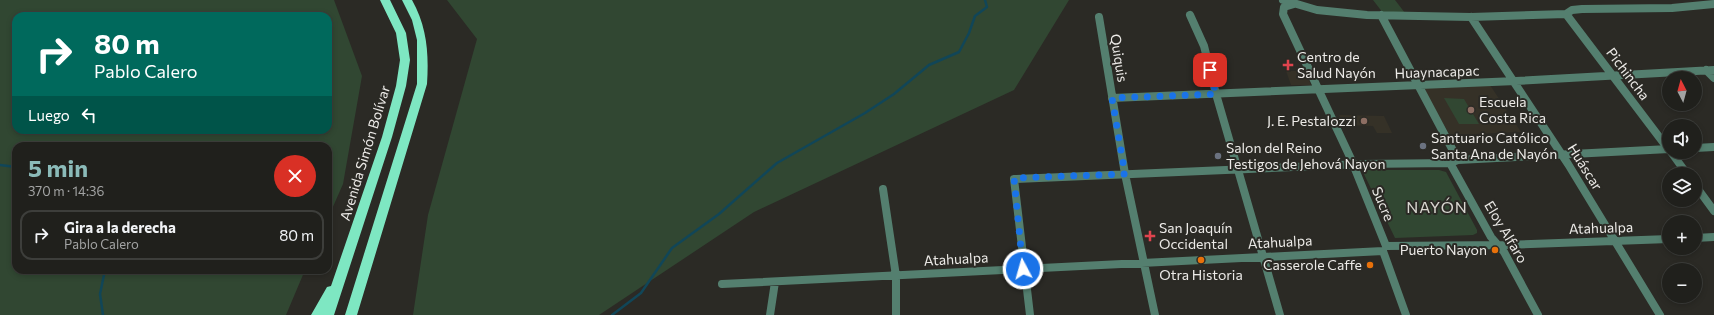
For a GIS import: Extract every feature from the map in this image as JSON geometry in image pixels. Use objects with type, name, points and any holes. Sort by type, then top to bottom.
[{"type":"highway","name":"Avenida Simón Bolívar","points":[[328,315],[387,137],[401,86],[405,60],[401,33],[385,0]]},
{"type":"highway","points":[[351,315],[422,84],[425,57],[422,38],[414,11],[407,0]]},
{"type":"highway","points":[[318,315],[344,270]]},
{"type":"street","points":[[1283,0],[1327,12],[1471,17],[1566,14],[1572,10],[1582,9],[1672,8],[1714,4]]},
{"type":"street","name":"Sucre","points":[[1294,4],[1284,7],[1283,14],[1302,52],[1317,90],[1352,165],[1385,249],[1406,315]]},
{"type":"street","name":"Pichincha","points":[[1566,14],[1662,141]]},
{"type":"street","points":[[1190,15],[1204,46],[1216,94],[1280,315]]},
{"type":"street","name":"Eloy Alfaro","points":[[1381,15],[1496,244],[1504,252],[1538,315]]},
{"type":"street","name":"Quiquis","points":[[1099,16],[1125,174],[1146,264],[1155,315]]},
{"type":"street","name":"Huáscar","points":[[1471,17],[1516,82],[1617,242],[1660,315]]},
{"type":"street","points":[[1710,70],[1714,78]]},
{"type":"street","name":"Huaynacapac","points":[[1112,98],[1516,82],[1710,70]]},
{"type":"street","points":[[1702,148],[1714,147]]},
{"type":"street","points":[[1030,315],[1023,269],[1014,178],[1454,162],[1662,150]]},
{"type":"street","points":[[883,189],[896,276],[896,315]]},
{"type":"street","points":[[1702,195],[1714,211]]},
{"type":"street","points":[[1702,238],[1714,237]]},
{"type":"street","name":"Atahualpa","points":[[722,284],[1146,264],[1385,249],[1662,239]]},
{"type":"street","points":[[770,315],[775,282]]},
{"type":"shaded area","points":[[1286,71],[1305,71],[1311,85],[1291,85]]},
{"type":"shaded area","name":"Escuela Costa Rica","points":[[1490,85],[1521,132],[1450,135],[1422,88]]},
{"type":"shaded area","name":"J. E. Pestalozzi","points":[[1339,115],[1384,116],[1392,133],[1377,133],[1373,126],[1344,125]]},
{"type":"green space","points":[[0,0],[334,0],[362,76],[343,184],[332,209],[332,142],[12,142],[12,274],[303,274],[286,315],[0,315]]},
{"type":"green space","points":[[447,0],[1069,0],[1014,90],[754,212],[599,315],[413,315],[428,215],[477,39]]},
{"type":"green space","points":[[1373,0],[1395,0],[1405,13],[1383,13]]},
{"type":"green space","points":[[1444,98],[1464,99],[1479,124],[1459,124]]},
{"type":"green space","points":[[1362,170],[1439,170],[1446,172],[1477,230],[1477,233],[1473,235],[1395,238]]},
{"type":"waterway","points":[[612,315],[641,293],[672,248],[719,214],[777,163],[865,113],[894,94],[929,65],[959,52],[969,33],[975,16],[987,7],[985,0]]},
{"type":"waterway","points":[[0,165],[12,166]]},
{"type":"waterway","points":[[103,315],[100,294],[104,274]]},
{"type":"place","name":"Centro de Salud Nayón","points":[[1288,65]]},
{"type":"place","name":"Escuela Costa Rica","points":[[1471,110]]},
{"type":"place","name":"J. E. Pestalozzi","points":[[1364,121]]},
{"type":"place","name":"Santuario Católico Santa Ana de Nayón","points":[[1423,146]]},
{"type":"place","name":"Salon del Reino Testigos de Jehová Nayon","points":[[1218,156]]},
{"type":"place","name":"San Joaquín Occidental","points":[[1150,236]]},
{"type":"place","name":"Puerto Nayon","points":[[1495,250]]},
{"type":"place","name":"Otra Historia","points":[[1201,260]]},
{"type":"place","name":"Casserole Caffe","points":[[1370,265]]},
{"type":"district","name":"NAYÓN","points":[[1437,207]]},
{"type":"route","points":[[1023,269],[1014,178],[1125,174],[1112,98],[1216,94],[1210,70]]}]
